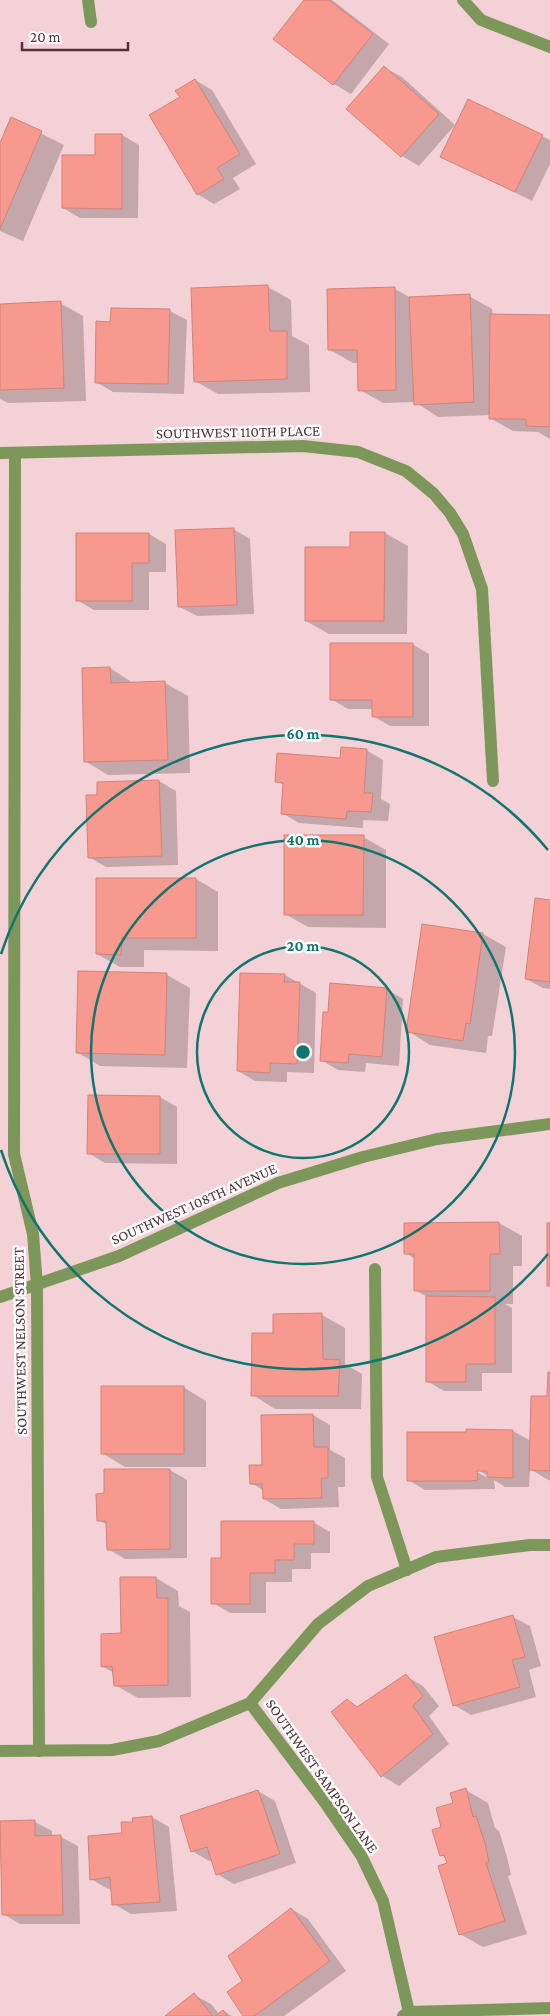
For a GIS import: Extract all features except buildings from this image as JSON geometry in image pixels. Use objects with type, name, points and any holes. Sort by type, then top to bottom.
[{"type":"street","points":[[88,0],[91,22]]},
{"type":"street","points":[[463,0],[481,20],[550,47]]},
{"type":"street","name":"SOUTHWEST 110TH PLACE","points":[[0,453],[303,446],[358,452],[406,471],[434,494],[450,513],[463,534],[482,589],[493,781]]},
{"type":"street","name":"SOUTHWEST NELSON STREET","points":[[15,453],[14,1154],[33,1234],[37,1285],[39,1751]]},
{"type":"street","name":"SOUTHWEST 108TH AVENUE","points":[[0,1297],[120,1256],[227,1205],[303,1175],[363,1157],[437,1139],[550,1124]]},
{"type":"street","points":[[375,1269],[377,1477],[407,1570]]},
{"type":"street","points":[[0,1751],[112,1750],[160,1742],[250,1703],[318,1624],[368,1586],[436,1557],[530,1545],[550,1545]]},
{"type":"street","name":"SOUTHWEST SAMPSON LANE","points":[[250,1703],[362,1855],[383,1901],[406,2014]]},
{"type":"street","points":[[406,2014],[550,2008]]}]
